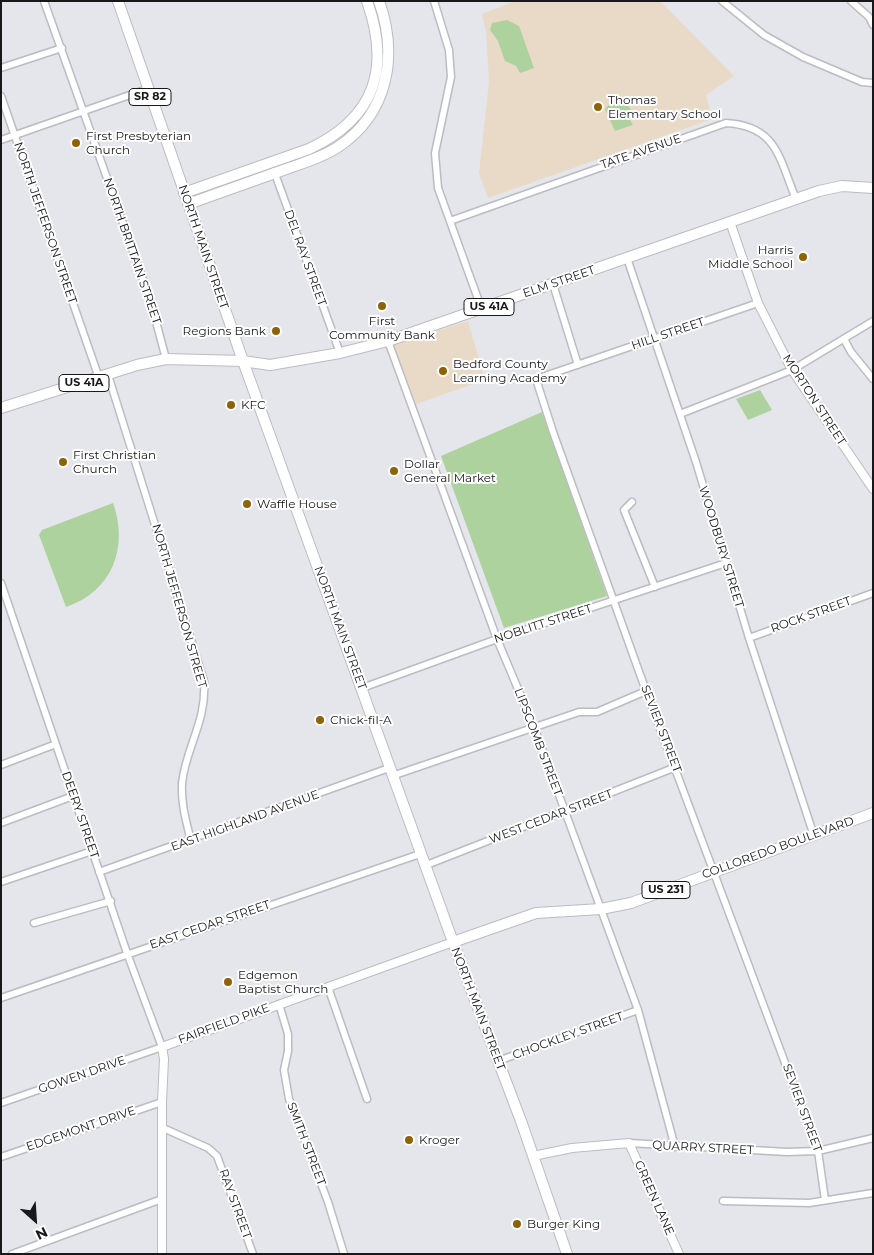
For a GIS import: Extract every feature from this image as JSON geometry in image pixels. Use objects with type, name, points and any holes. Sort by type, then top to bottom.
[{"type":"main road","name":"NORTH MAIN STREET","points":[[118,1],[243,361],[362,688],[424,866],[498,1061],[567,1254]]},
{"type":"main road","points":[[188,204],[323,155],[337,148],[357,132],[373,110],[381,93],[389,60],[387,32],[381,2]]},
{"type":"main road","points":[[184,193],[328,140],[348,125],[364,106],[377,72],[379,48],[368,4]]},
{"type":"main road","name":"ELM STREET","points":[[243,361],[270,364],[340,353],[388,341],[482,310],[796,199],[842,186],[873,188]]},
{"type":"main road","name":"US 41A","points":[[1,408],[103,376],[166,359],[243,361]]},
{"type":"main road","name":"COLLOREDO BOULEVARD","points":[[453,942],[536,913],[600,909],[632,903],[873,814]]},
{"type":"street","name":"NORTH BRITTAIN STREET","points":[[44,1],[150,299],[166,359]]},
{"type":"street","points":[[434,1],[449,50],[450,77],[435,153],[438,188],[482,310]]},
{"type":"street","points":[[722,1],[764,35],[803,57],[862,82],[873,83]]},
{"type":"street","points":[[851,1],[869,17],[873,25]]},
{"type":"street","points":[[368,4],[381,2]]},
{"type":"street","points":[[1,68],[62,48]]},
{"type":"street","points":[[1,140],[82,110],[147,89]]},
{"type":"street","name":"NORTH JEFFERSON STREET","points":[[1,96],[103,376],[204,681],[205,700],[182,781],[182,807],[191,840]]},
{"type":"street","name":"TATE AVENUE","points":[[450,220],[726,123],[740,124],[760,131],[771,142],[796,199]]},
{"type":"street","name":"DEL RAY STREET","points":[[271,162],[340,353]]},
{"type":"street","name":"MORTON STREET","points":[[730,222],[758,303],[792,370],[873,489]]},
{"type":"street","name":"WOODBURY STREET","points":[[626,258],[696,462],[749,638],[814,836]]},
{"type":"street","points":[[553,284],[578,365]]},
{"type":"street","name":"HILL STREET","points":[[578,365],[758,303]]},
{"type":"street","points":[[680,414],[792,370],[873,321]]},
{"type":"street","points":[[844,339],[851,352],[873,379]]},
{"type":"street","name":"LIPSCOMB STREET","points":[[388,341],[497,639],[534,727],[638,1010],[675,1147]]},
{"type":"street","name":"SEVIER STREET","points":[[578,365],[536,379],[553,432],[646,691],[818,1151],[825,1200]]},
{"type":"street","points":[[632,502],[624,510],[655,587]]},
{"type":"street","name":"NOBLITT STREET","points":[[362,688],[497,639],[726,563]]},
{"type":"street","name":"DEERY STREET","points":[[1,583],[99,872],[111,901],[127,953],[162,1046]]},
{"type":"street","name":"ROCK STREET","points":[[749,638],[873,593]]},
{"type":"street","name":"EAST HIGHLAND AVENUE","points":[[99,872],[391,772],[579,712],[596,712],[646,691]]},
{"type":"street","points":[[1,765],[56,744]]},
{"type":"street","name":"WEST CEDAR STREET","points":[[424,866],[676,767]]},
{"type":"street","points":[[1,824],[73,796]]},
{"type":"street","points":[[1,882],[92,851]]},
{"type":"street","name":"EAST CEDAR STREET","points":[[1,998],[127,953],[420,854]]},
{"type":"street","points":[[34,923],[111,901]]},
{"type":"street","name":"FAIRFIELD PIKE","points":[[162,1254],[162,1102],[164,1059],[162,1046],[453,942]]},
{"type":"street","points":[[328,987],[367,1099]]},
{"type":"street","name":"SMITH STREET","points":[[279,1004],[288,1034],[288,1051],[284,1070],[289,1099],[328,1202],[344,1254]]},
{"type":"street","name":"CHOCKLEY STREET","points":[[498,1061],[638,1010]]},
{"type":"street","name":"GOWEN DRIVE","points":[[1,1102],[162,1046]]},
{"type":"street","name":"EDGEMONT DRIVE","points":[[1,1157],[162,1102]]},
{"type":"street","name":"RAY STREET","points":[[163,1128],[208,1148],[217,1156],[253,1254]]},
{"type":"street","name":"QUARRY STREET","points":[[533,1156],[579,1148],[628,1143],[787,1152],[818,1151],[873,1138]]},
{"type":"street","name":"GREEN LANE","points":[[628,1143],[679,1254]]},
{"type":"street","points":[[723,1201],[809,1203],[873,1193]]},
{"type":"street","points":[[12,1254],[162,1199]]},
{"type":"shaded area","name":"Thomas Elementary School","points":[[515,1],[660,1],[734,76],[706,95],[712,119],[488,198],[479,173],[489,82],[486,32],[482,14]]},
{"type":"shaded area","name":"Bedford County Learning Academy","points":[[468,321],[485,380],[416,404],[394,345]]},
{"type":"green space","points":[[507,20],[519,26],[534,68],[520,73],[516,66],[505,61],[498,41],[490,30],[492,23]]},
{"type":"green space","points":[[622,97],[631,110],[626,113],[633,125],[615,131],[605,109],[612,101]]},
{"type":"green space","points":[[760,390],[772,410],[748,420],[736,399]]},
{"type":"green space","points":[[542,412],[607,596],[504,628],[441,456]]},
{"type":"green space","points":[[113,503],[119,536],[113,566],[95,591],[82,600],[66,607],[39,535],[42,530]]},
{"type":"place","name":"Thomas Elementary School","points":[[598,107]]},
{"type":"place","name":"First Presbyterian Church","points":[[76,143]]},
{"type":"place","name":"Harris Middle School","points":[[803,257]]},
{"type":"place","name":"First Community Bank","points":[[382,306]]},
{"type":"place","name":"Regions Bank","points":[[276,331]]},
{"type":"place","name":"Bedford County Learning Academy","points":[[443,371]]},
{"type":"place","name":"KFC","points":[[231,405]]},
{"type":"place","name":"First Christian Church","points":[[63,462]]},
{"type":"place","name":"Dollar General Market","points":[[394,471]]},
{"type":"place","name":"Waffle House","points":[[247,504]]},
{"type":"place","name":"Chick-fil-A","points":[[320,720]]},
{"type":"place","name":"Edgemon Baptist Church","points":[[228,982]]},
{"type":"place","name":"Kroger","points":[[409,1140]]},
{"type":"place","name":"Burger King","points":[[517,1224]]}]
